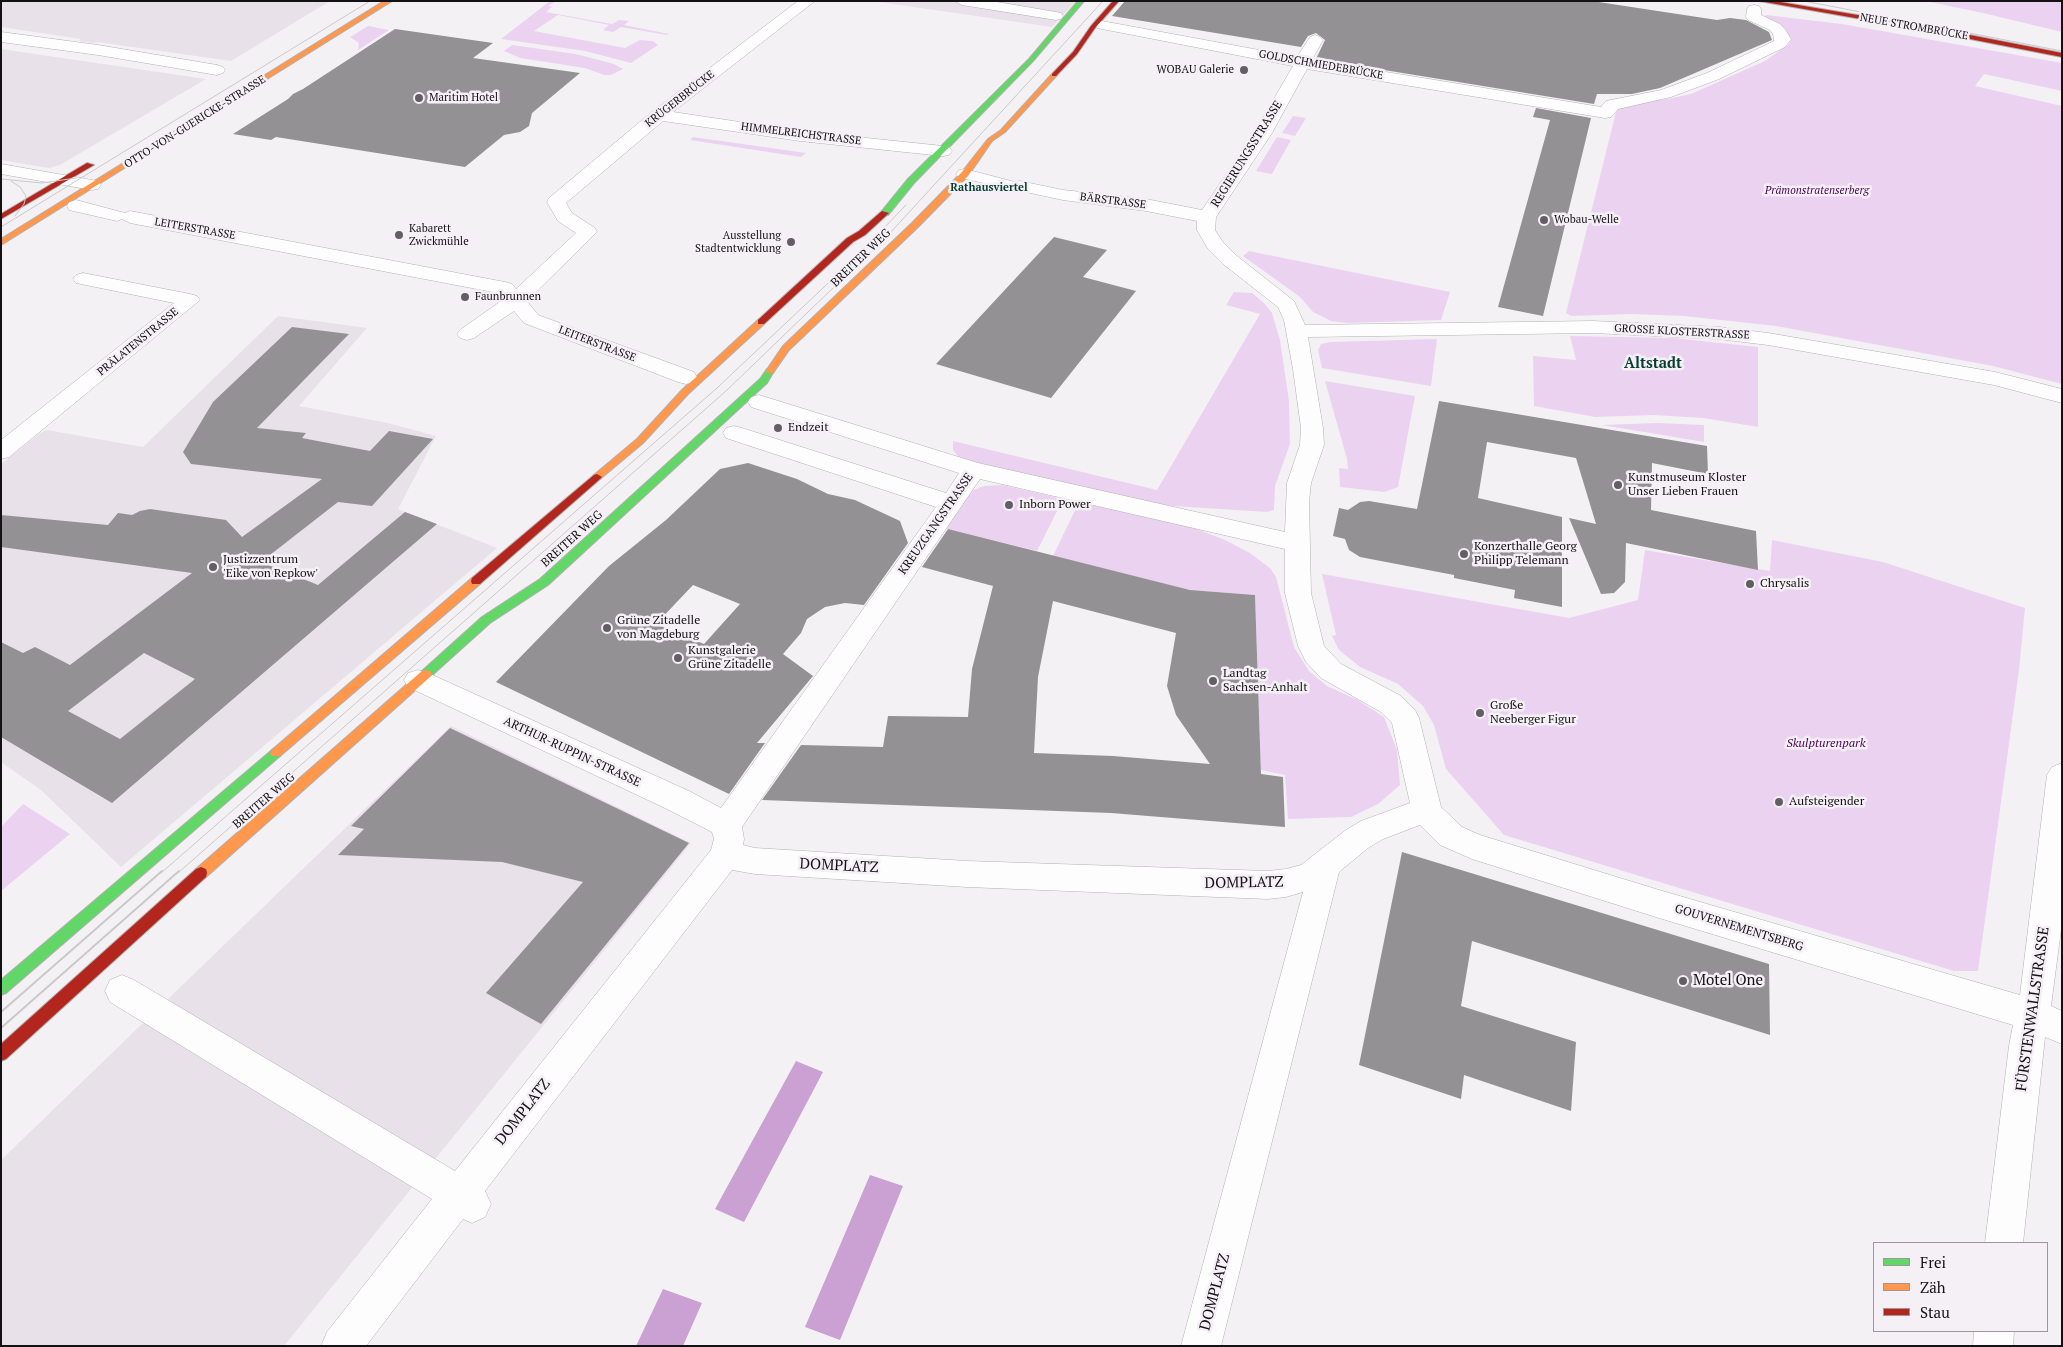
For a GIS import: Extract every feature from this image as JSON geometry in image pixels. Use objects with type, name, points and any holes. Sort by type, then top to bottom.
[{"type":"street","name":"OTTO-VON-GUERICKE-STRASSE","points":[[1,243],[72,203],[92,185],[389,1]]},
{"type":"street","name":"KRÜGERBRÜCKE","points":[[515,301],[588,232],[565,217],[556,202],[659,115],[808,1]]},
{"type":"street","points":[[962,1],[1056,16]]},
{"type":"street","name":"BREITER WEG","points":[[1,989],[640,441],[686,392],[850,240],[862,233],[882,216],[911,181],[943,151],[1031,60],[1081,1]]},
{"type":"street","name":"BREITER WEG","points":[[1,1054],[91,971],[486,620],[544,582],[707,434],[764,380],[786,348],[915,226],[965,174],[990,140],[1003,131],[1075,54],[1093,27],[1116,1]]},
{"type":"street","name":"NEUE STROMBRÜCKE","points":[[1763,3],[1929,29],[2062,55]]},
{"type":"street","name":"GOLDSCHMIEDEBRÜCKE","points":[[1102,25],[1302,63],[1545,96],[1605,113],[1614,104],[1664,94],[1780,44],[1782,38],[1780,32],[1775,27],[1753,17],[1763,3]]},
{"type":"street","points":[[1,37],[217,70]]},
{"type":"street","name":"REGIERUNGSSTRASSE","points":[[1315,40],[1278,108],[1207,216],[1206,230],[1211,240],[1230,260],[1284,302],[1291,312],[1297,331],[1304,369],[1312,428],[1309,456],[1299,483],[1296,502],[1298,593],[1313,650],[1323,664],[1331,671],[1391,704],[1405,718],[1427,811]]},
{"type":"street","points":[[32,58],[59,45]]},
{"type":"street","name":"HIMMELREICHSTRASSE","points":[[659,115],[814,137],[943,151]]},
{"type":"street","points":[[1,217],[103,158]]},
{"type":"street","points":[[1,169],[92,185]]},
{"type":"street","name":"BÄRSTRASSE","points":[[965,174],[1063,195],[1146,204],[1207,216]]},
{"type":"street","name":"LEITERSTRASSE","points":[[16,190],[253,248],[366,256],[505,288],[531,319],[686,377]]},
{"type":"street","name":"PRÄLATENSTRASSE","points":[[1,452],[190,300],[83,279]]},
{"type":"street","points":[[467,334],[515,301]]},
{"type":"street","name":"GROSSE KLOSTERSTRASSE","points":[[1297,331],[1593,327],[1719,332],[1768,338],[1995,379],[2062,396]]},
{"type":"street","points":[[760,402],[974,470]]},
{"type":"street","points":[[734,433],[951,503]]},
{"type":"street","points":[[821,485],[861,434]]},
{"type":"street","name":"KREUZGANGSTRASSE","points":[[725,840],[974,470],[1297,543]]},
{"type":"street","name":"ARTHUR-RUPPIN-STRASSE","points":[[418,680],[678,800],[725,840]]},
{"type":"street","name":"FÜRSTENWALLSTRASSE","points":[[2004,1242],[2026,1046],[2048,1022],[2038,990],[2062,776]]},
{"type":"street","points":[[1325,866],[1356,839],[1372,830],[1400,818],[1427,811]]},
{"type":"street","name":"GOUVERNEMENTSBERG","points":[[1427,811],[1436,825],[1472,846],[2048,1022]]},
{"type":"street","name":"DOMPLATZ","points":[[341,1346],[465,1199],[725,840],[755,861],[957,873],[1257,886],[1294,881],[1317,872],[1325,866]]},
{"type":"street","name":"DOMPLATZ","points":[[1201,1346],[1325,866]]},
{"type":"street","points":[[122,991],[465,1199]]},
{"type":"street","points":[[1992,1346],[1994,1332]]},
{"type":"shaded area","points":[[2,1],[330,1],[231,61],[79,41],[81,39],[1,27]]},
{"type":"shaded area","points":[[872,1],[1076,1],[1052,27]]},
{"type":"shaded area","points":[[1,49],[206,79],[60,165],[49,168],[1,160]]},
{"type":"shaded area","points":[[278,316],[367,328],[299,406],[388,423],[436,436],[398,509],[497,548],[121,867],[41,790],[1,762],[1,464],[40,433],[47,430],[143,447]]},
{"type":"shaded area","points":[[451,726],[691,843],[284,1346],[1,1346],[1,1160]]},
{"type":"shaded area","points":[[796,1061],[823,1072],[744,1222],[715,1209]]},
{"type":"shaded area","points":[[870,1175],[903,1186],[840,1340],[805,1327]]},
{"type":"shaded area","points":[[663,1289],[702,1303],[683,1346],[636,1346]]},
{"type":"green space","points":[[550,1],[556,1],[548,6],[552,7],[546,12],[612,24],[619,20],[629,21],[624,25],[669,34],[621,27],[613,32],[603,30],[609,25],[558,15],[534,31],[625,48],[640,40],[653,41],[658,45],[631,63],[585,51],[501,39]]},
{"type":"green space","points":[[1925,1],[2062,1],[2062,32],[1983,13]]},
{"type":"green space","name":"Prämonstratenserberg","points":[[1766,15],[1842,24],[2062,63],[2062,91],[1984,74],[1975,86],[2062,106],[2062,384],[1993,366],[1776,326],[1684,316],[1632,314],[1571,316],[1566,313],[1616,112],[1624,103],[1667,99],[1691,94],[1765,61],[1789,44],[1791,39],[1784,28],[1764,18]]},
{"type":"green space","points":[[368,26],[389,30],[358,50],[359,43],[350,37]]},
{"type":"green space","points":[[512,45],[576,54],[614,64],[623,69],[611,75],[604,75],[585,68],[520,58],[504,51]]},
{"type":"green space","points":[[1293,116],[1306,118],[1295,136],[1282,133]]},
{"type":"green space","points":[[693,137],[806,153],[801,157],[690,140]]},
{"type":"green space","points":[[1277,137],[1291,140],[1272,174],[1256,171]]},
{"type":"green space","points":[[1249,251],[1450,292],[1441,320],[1348,323],[1331,321],[1313,312],[1300,297],[1243,256]]},
{"type":"green space","points":[[1234,292],[1252,293],[1264,303],[1272,313],[1280,340],[1289,401],[1290,444],[1275,486],[1274,510],[1267,512],[1173,506],[1135,500],[960,459],[953,450],[953,441],[1157,490],[1260,314],[1226,305]]},
{"type":"green space","points":[[1570,336],[1674,338],[1758,347],[1758,427],[1703,418],[1654,415],[1595,417],[1534,406],[1533,356],[1576,360]]},
{"type":"green space","points":[[1437,339],[1431,386],[1322,368],[1318,350],[1321,344],[1330,342]]},
{"type":"green space","points":[[1325,381],[1415,396],[1398,487],[1384,492],[1340,487],[1339,468],[1348,469],[1347,459]]},
{"type":"green space","points":[[1658,423],[1704,425],[1704,442],[1602,425]]},
{"type":"green space","points":[[1002,485],[1063,499],[1037,551],[939,527],[968,492],[984,486]]},
{"type":"green space","points":[[1079,502],[1194,528],[1225,540],[1250,553],[1270,568],[1276,577],[1294,647],[1309,671],[1327,686],[1358,700],[1384,717],[1397,750],[1400,785],[1378,804],[1351,817],[1288,819],[1285,775],[1261,770],[1255,595],[1202,591],[1201,593],[1053,556]]},
{"type":"green space","name":"Skulpturenpark","points":[[1772,540],[1883,562],[2025,608],[2019,670],[1978,971],[1954,971],[1504,835],[1446,769],[1434,725],[1423,706],[1398,684],[1360,667],[1339,650],[1332,636],[1336,635],[1322,574],[1569,618],[1638,600],[1645,550],[1770,571]]},
{"type":"green space","points":[[23,804],[70,834],[1,891],[1,827]]},
{"type":"building","points":[[1125,1],[1592,1],[1717,20],[1730,18],[1746,20],[1769,32],[1772,40],[1660,88],[1632,94],[1597,94],[1594,104],[1316,59],[1325,40],[1316,33],[1308,36],[1301,47],[1112,16]]},
{"type":"building","name":"Maritim Hotel","points":[[395,29],[493,43],[473,58],[580,73],[532,113],[529,126],[520,132],[504,135],[465,167],[276,137],[271,140],[233,134],[293,94]]},
{"type":"building","name":"Wobau-Welle","points":[[1536,108],[1591,118],[1543,316],[1498,307],[1550,120],[1533,117]]},
{"type":"building","points":[[1054,237],[1107,250],[1083,277],[1136,291],[1051,398],[936,364]]},
{"type":"building","name":"Justizzentrum 'Eike von Repkow'","points":[[292,327],[349,334],[257,428],[306,433],[302,438],[370,451],[389,431],[433,439],[372,506],[338,502],[261,562],[318,585],[405,512],[437,524],[112,803],[1,737],[1,642],[23,653],[35,647],[70,665],[192,573],[1,547],[1,515],[108,525],[118,513],[132,515],[150,509],[226,520],[242,537],[322,479],[191,464],[183,452],[213,402]],"holes":[[[144,653],[195,679],[120,739],[68,711]]]},
{"type":"building","points":[[1439,401],[1707,446],[1708,474],[1652,463],[1651,510],[1756,531],[1758,570],[1626,543],[1625,582],[1614,593],[1601,594],[1569,518],[1596,524],[1576,458],[1487,442],[1478,498],[1562,517],[1562,607],[1514,598],[1515,590],[1454,578],[1454,575],[1360,557],[1349,550],[1345,539],[1333,536],[1339,508],[1348,510],[1360,502],[1369,501],[1417,509]]},
{"type":"building","name":"Grüne Zitadelle von Magdeburg","points":[[748,463],[797,479],[828,494],[855,500],[900,521],[908,543],[864,605],[845,603],[825,607],[807,619],[801,633],[783,654],[813,676],[757,743],[765,743],[729,794],[496,682],[609,566],[666,520],[720,469]],"holes":[[[693,585],[740,604],[704,644],[656,624]]]},
{"type":"building","name":"Landtag Sachsen-Anhalt","points":[[948,529],[1190,590],[1255,595],[1261,774],[1283,777],[1285,827],[1111,813],[762,800],[801,745],[883,747],[888,716],[968,717],[972,669],[993,586],[922,567]],"holes":[[[1053,601],[1176,633],[1167,686],[1176,715],[1210,764],[1113,756],[1034,753],[1038,677]]]},
{"type":"building","points":[[450,728],[689,843],[541,1024],[486,993],[583,882],[502,862],[338,855],[364,829],[351,826]]},
{"type":"building","name":"Motel One","points":[[1402,852],[1769,964],[1770,1035],[1472,941],[1461,1006],[1576,1042],[1571,1111],[1464,1075],[1461,1099],[1359,1065]]},
{"type":"tram line","points":[[1,227],[370,1]]},
{"type":"tram line","points":[[178,873],[726,391],[890,233],[1103,1]]},
{"type":"tram line","points":[[1804,1],[2062,51]]},
{"type":"tram line","points":[[1,179],[42,183],[76,178]]},
{"type":"tram line","points":[[11,181],[20,187],[26,196],[24,204],[15,216]]},
{"type":"tram line","points":[[161,873],[717,388],[858,255],[906,205]]},
{"type":"tram line","points":[[1,1012],[162,871]]},
{"type":"tram line","points":[[1,1028],[179,871]]},
{"type":"traffic: fast","points":[[885,213],[911,181],[1031,60],[1081,1]]},
{"type":"traffic: fast","points":[[426,674],[486,620],[544,582],[764,381],[770,371]]},
{"type":"traffic: fast","points":[[1,989],[276,753]]},
{"type":"traffic: slow","points":[[1,243],[389,1]]},
{"type":"traffic: slow","points":[[770,371],[786,348],[915,225],[965,174],[990,140],[1003,131],[1054,75]]},
{"type":"traffic: slow","points":[[597,477],[640,441],[685,392],[761,322]]},
{"type":"traffic: slow","points":[[276,753],[476,581]]},
{"type":"traffic: slow","points":[[201,873],[426,674]]},
{"type":"traffic: jam","points":[[1054,75],[1075,53],[1093,27],[1116,1]]},
{"type":"traffic: jam","points":[[1762,1],[1929,29],[2062,55]]},
{"type":"traffic: jam","points":[[1,217],[90,165]]},
{"type":"traffic: jam","points":[[761,322],[850,240],[862,233],[885,213]]},
{"type":"traffic: jam","points":[[476,581],[597,477]]},
{"type":"traffic: jam","points":[[1,1054],[201,873]]},
{"type":"place","name":"WOBAU Galerie","points":[[1244,70]]},
{"type":"place","name":"Maritim Hotel","points":[[419,98]]},
{"type":"place","name":"Wobau-Welle","points":[[1544,220]]},
{"type":"place","name":"Kabarett Zwickmühle","points":[[399,235]]},
{"type":"place","name":"Ausstellung Stadtentwicklung","points":[[791,242]]},
{"type":"place","name":"Faunbrunnen","points":[[465,297]]},
{"type":"place","name":"Endzeit","points":[[778,428]]},
{"type":"place","name":"Kunstmuseum Kloster Unser Lieben Frauen","points":[[1618,485]]},
{"type":"place","name":"Inborn Power","points":[[1009,505]]},
{"type":"place","name":"Konzerthalle Georg Philipp Telemann","points":[[1464,554]]},
{"type":"place","name":"Justizzentrum 'Eike von Repkow'","points":[[213,567]]},
{"type":"place","name":"Chrysalis","points":[[1750,584]]},
{"type":"place","name":"Grüne Zitadelle von Magdeburg","points":[[607,628]]},
{"type":"place","name":"Kunstgalerie Grüne Zitadelle","points":[[678,658]]},
{"type":"place","name":"Landtag Sachsen-Anhalt","points":[[1213,681]]},
{"type":"place","name":"Große Neeberger Figur","points":[[1480,713]]},
{"type":"place","name":"Aufsteigender","points":[[1779,802]]},
{"type":"place","name":"Motel One","points":[[1683,981]]},
{"type":"district","name":"Rathausviertel","points":[[989,188]]},
{"type":"district","name":"Altstadt","points":[[1653,364]]}]
